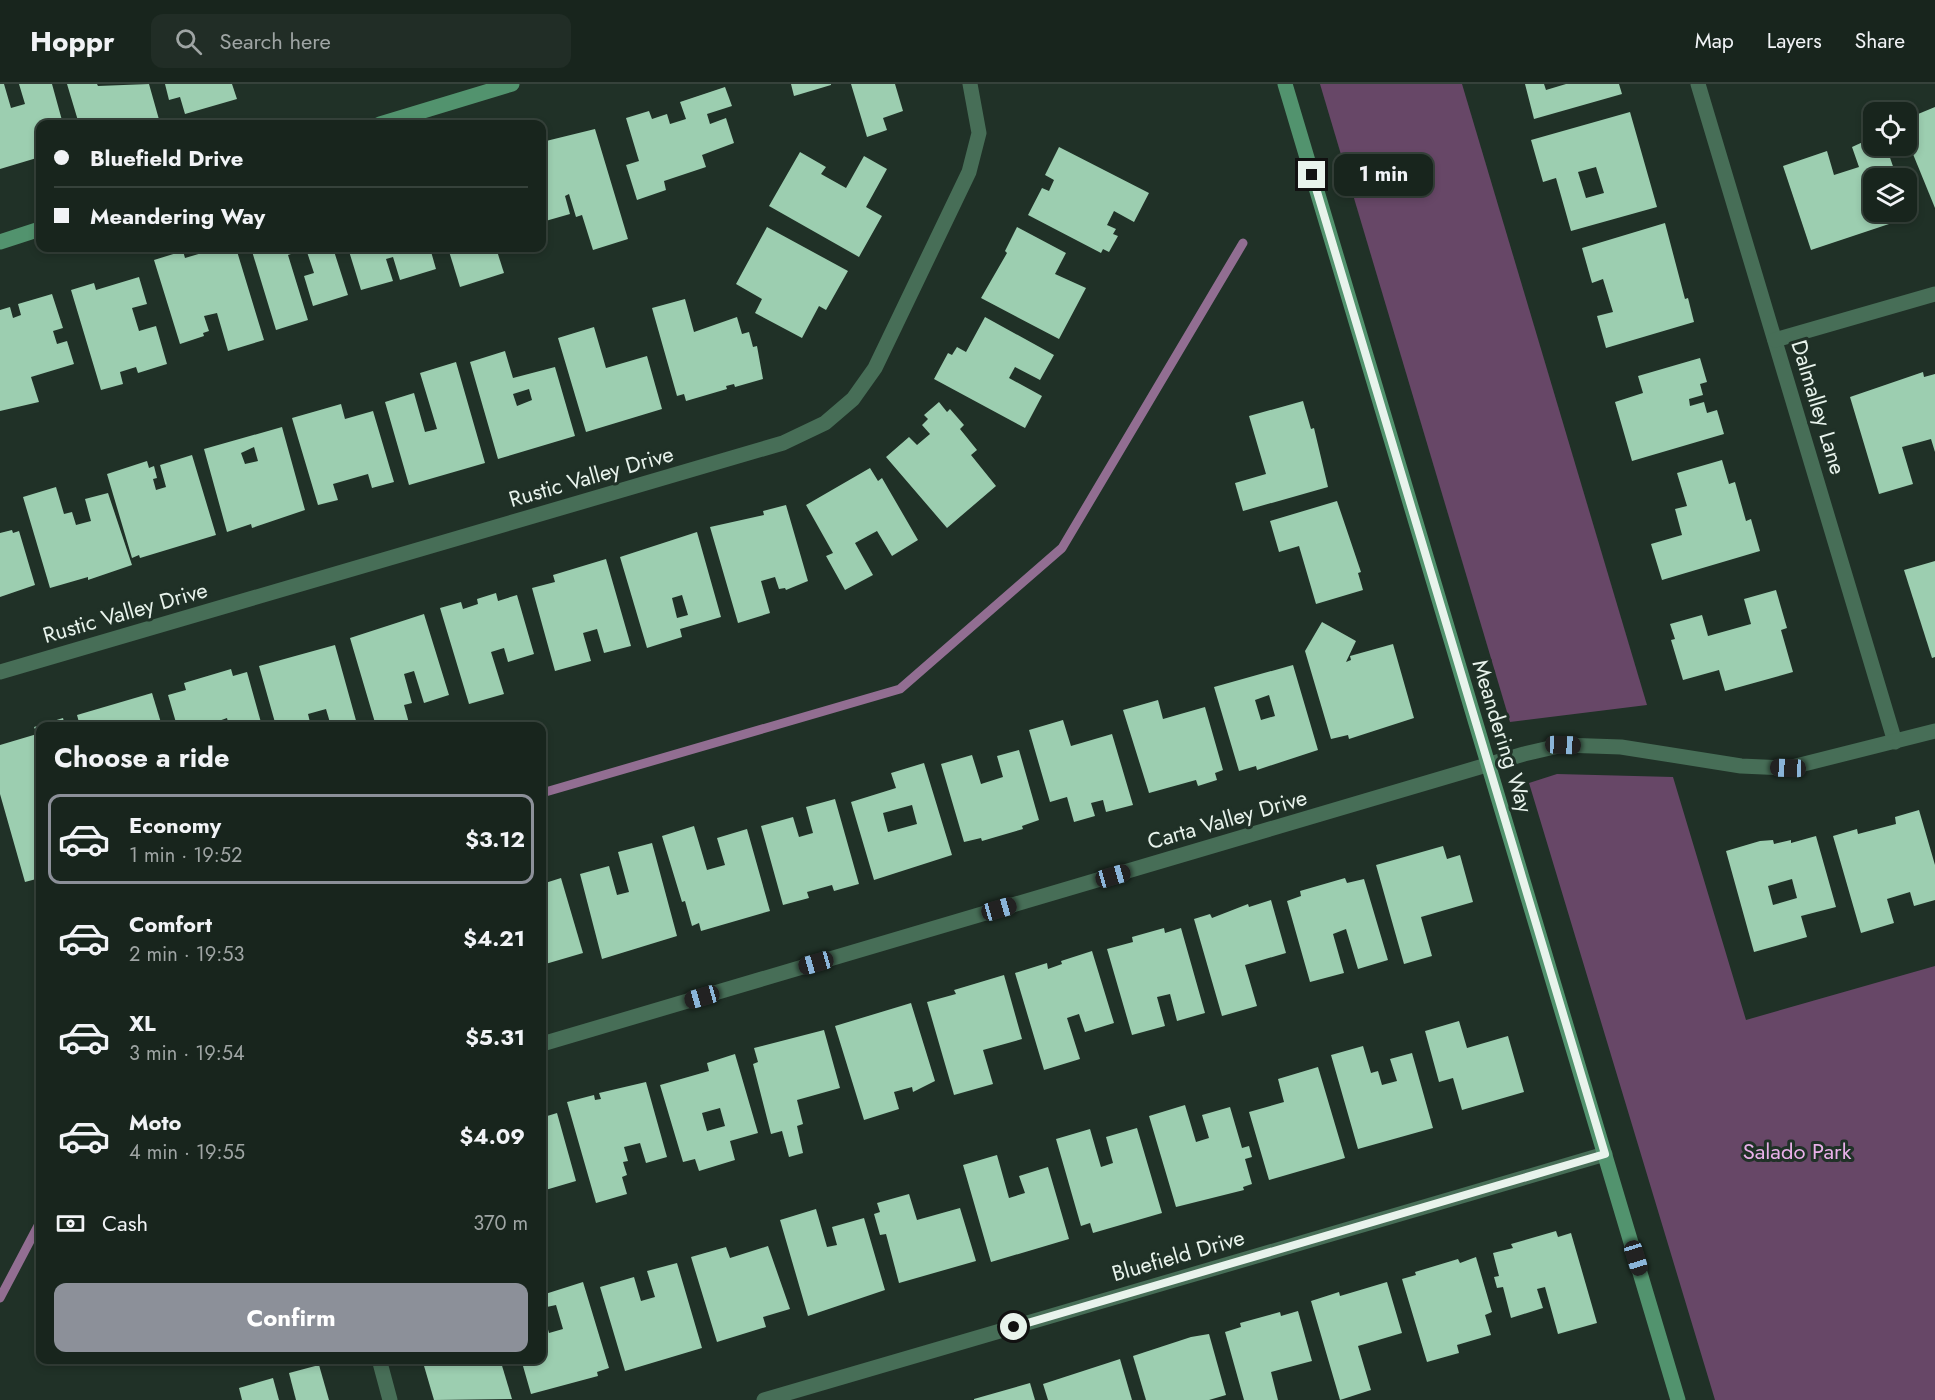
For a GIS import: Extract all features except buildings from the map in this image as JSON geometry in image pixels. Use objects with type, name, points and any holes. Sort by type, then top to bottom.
[{"type":"street","points":[[393,120],[512,84]]},
{"type":"street","name":"Rustic Valley Drive","points":[[0,672],[783,443],[825,423],[854,399],[875,368],[969,172],[979,133],[970,84]]},
{"type":"street","name":"Meandering Way","points":[[1285,84],[1678,1400]]},
{"type":"street","name":"Dalmalley Lane","points":[[1698,84],[1895,742]]},
{"type":"street","points":[[0,242],[36,230]]},
{"type":"street","points":[[1775,340],[1935,294]]},
{"type":"street","name":"Carta Valley Drive","points":[[546,1043],[1563,745],[1621,747],[1741,766],[1788,768],[1935,731]]},
{"type":"street","name":"Bluefield Drive","points":[[764,1400],[1605,1154]]},
{"type":"street","points":[[380,1364],[390,1400]]},
{"type":"green space","points":[[1320,84],[1462,84],[1647,705],[1510,722]]},
{"type":"green space","name":"Salado Park","points":[[1557,774],[1673,777],[1746,1020],[1935,966],[1935,1400],[1715,1400],[1529,783]]},
{"type":"waterway","points":[[546,792],[900,689],[1062,548],[1243,243]]},
{"type":"waterway","points":[[0,1298],[36,1230]]},
{"type":"route","points":[[1014,1327],[1605,1154],[1312,175]]}]
